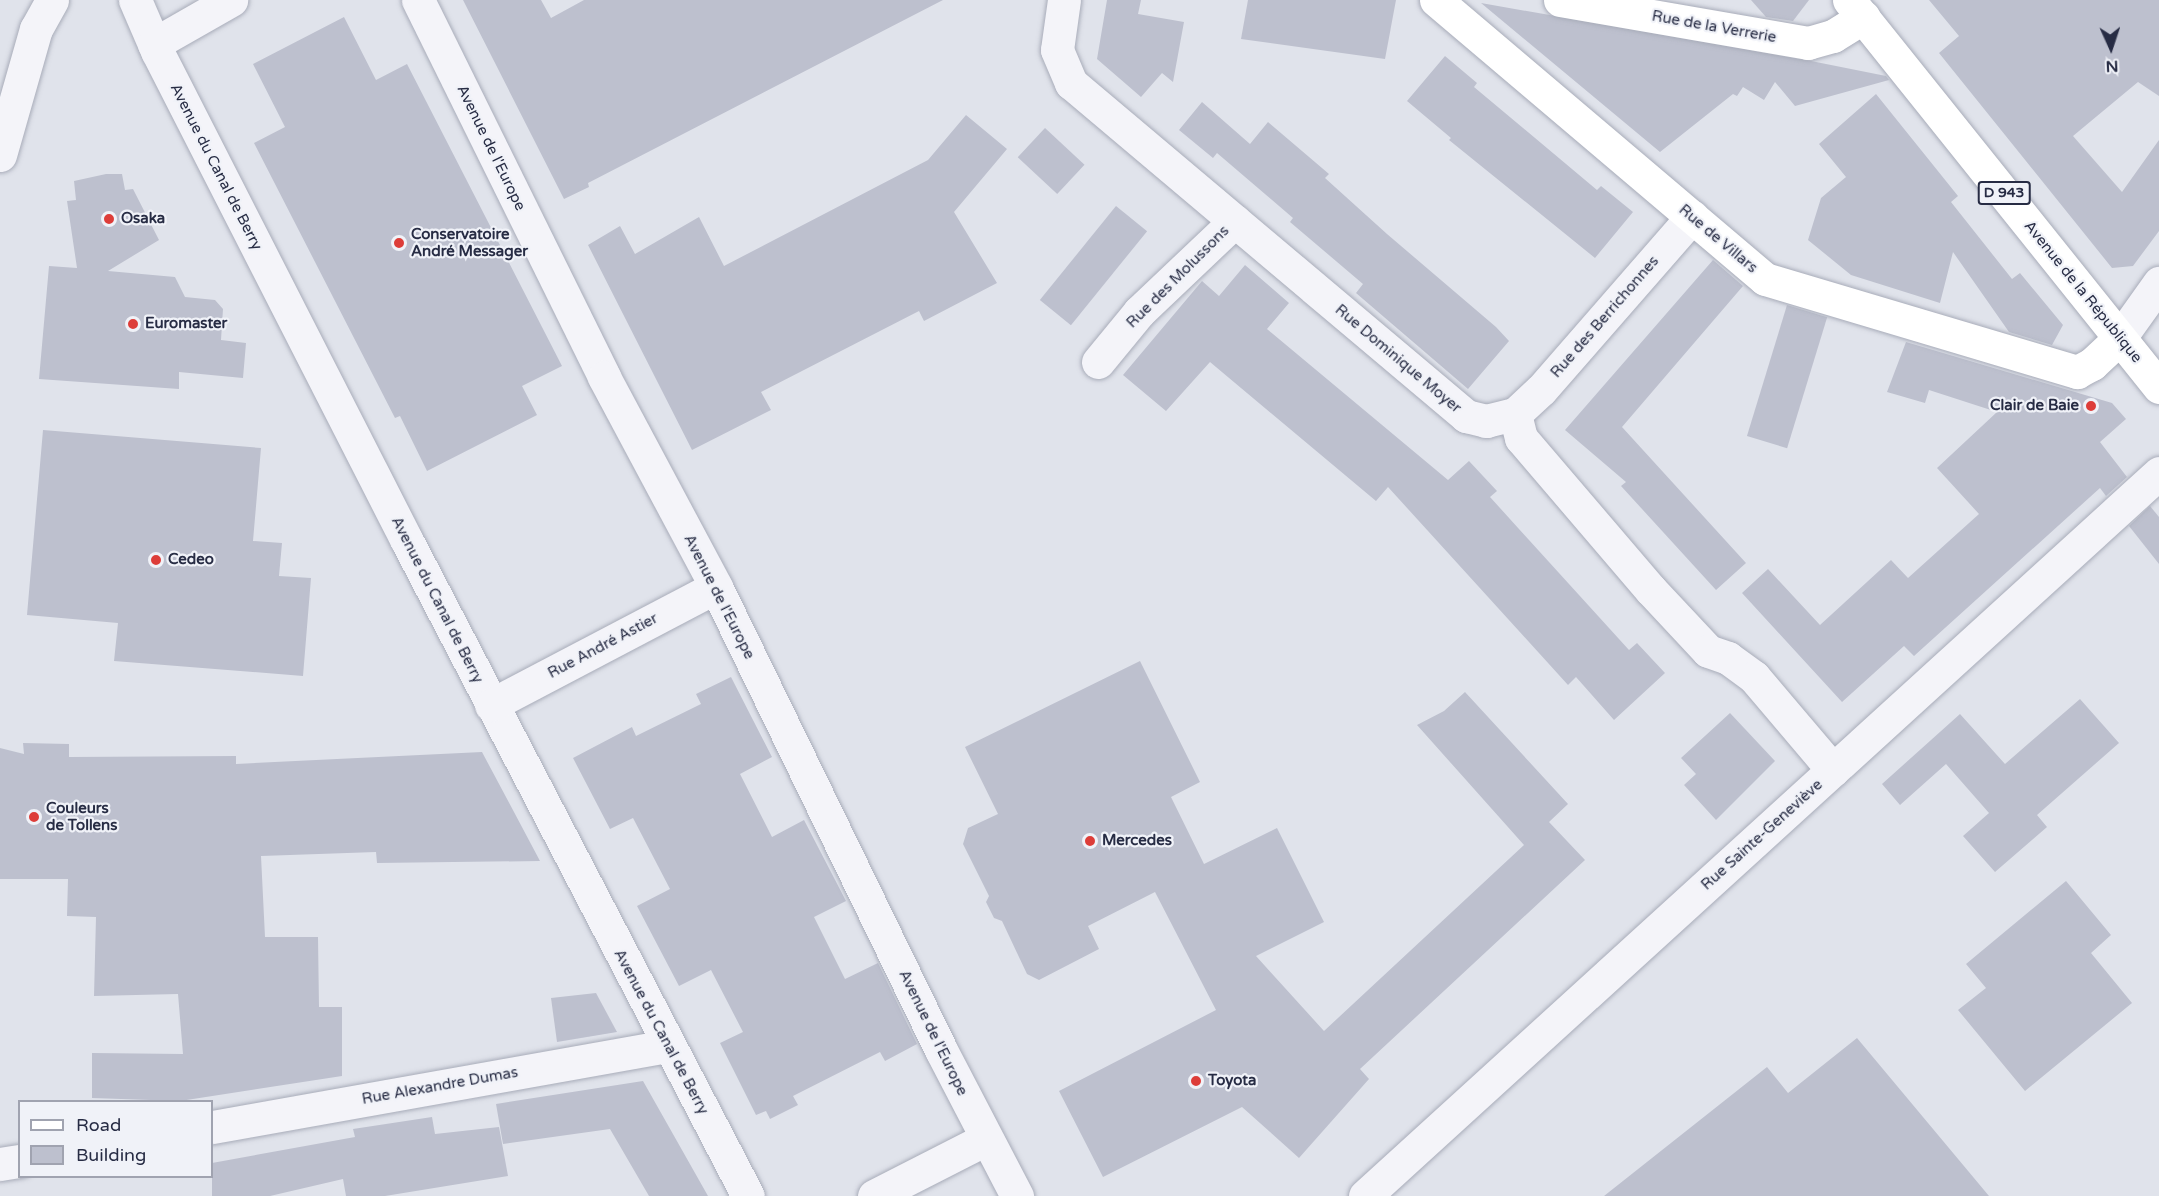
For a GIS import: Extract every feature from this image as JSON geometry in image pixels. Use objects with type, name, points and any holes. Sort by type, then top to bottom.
[{"type":"main road","name":"Rue de Villars","points":[[1436,0],[1765,279],[2077,372],[2092,364],[2119,339]]},
{"type":"main road","name":"Rue de la Verrerie","points":[[1560,0],[1808,43],[1833,36],[1856,8]]},
{"type":"main road","name":"Avenue de la République","points":[[1856,8],[2159,387]]},
{"type":"street","points":[[0,156],[3,123],[36,29],[52,0]]},
{"type":"street","name":"Avenue du Canal de Berry","points":[[135,0],[154,44],[491,705],[748,1196]]},
{"type":"street","points":[[154,44],[231,0]]},
{"type":"street","name":"Avenue de l'Europe","points":[[418,0],[604,377],[716,587],[986,1139],[1017,1196]]},
{"type":"street","name":"Rue Dominique Moyer","points":[[1064,0],[1057,50],[1071,83],[1466,416],[1486,421],[1515,414]]},
{"type":"street","name":"Rue des Berrichonnes","points":[[1515,414],[1541,390],[1692,217]]},
{"type":"street","name":"Rue des Molussons","points":[[1098,362],[1139,312],[1235,221]]},
{"type":"street","points":[[2119,339],[2159,283]]},
{"type":"street","points":[[1515,414],[1521,438],[1651,590],[1702,646],[1754,677],[1833,770]]},
{"type":"street","name":"Rue Sainte-Geneviève","points":[[1365,1196],[2159,473]]},
{"type":"street","name":"Rue André Astier","points":[[491,705],[716,587]]},
{"type":"street","name":"Rue Alexandre Dumas","points":[[213,1127],[668,1046]]},
{"type":"street","points":[[874,1196],[986,1139]]},
{"type":"street","points":[[0,1164],[18,1161]]},
{"type":"building","points":[[463,0],[541,0],[551,18],[584,0],[943,0],[588,183],[589,187],[564,199]]},
{"type":"building","points":[[1107,0],[1141,0],[1138,14],[1184,22],[1173,82],[1162,73],[1141,97],[1097,59]]},
{"type":"building","points":[[1248,0],[1396,0],[1385,59],[1241,39]]},
{"type":"building","points":[[1751,0],[1809,0],[1793,21],[1766,17]]},
{"type":"building","points":[[1929,0],[2159,0],[2159,96],[2138,82],[2073,136],[2122,192],[2159,140],[2159,231],[2133,266],[2112,268],[1939,53],[1959,36]]},
{"type":"building","points":[[1481,3],[1811,61],[1886,76],[1889,80],[1795,106],[1775,82],[1764,100],[1743,87],[1737,96],[1733,94],[1660,152]]},
{"type":"building","name":"Conservatoire André Messager","points":[[344,17],[376,80],[407,64],[562,366],[522,386],[537,415],[427,471],[400,416],[395,418],[254,143],[285,127],[253,64]]},
{"type":"building","points":[[1445,56],[1477,83],[1474,87],[1597,190],[1601,186],[1633,212],[1595,258],[1449,140],[1451,138],[1407,101]]},
{"type":"building","points":[[1876,94],[1958,196],[1951,202],[2012,279],[2020,273],[2063,325],[2052,345],[2009,332],[1953,252],[1940,303],[1851,275],[1808,240],[1821,198],[1846,177],[1819,144]]},
{"type":"building","points":[[1202,102],[1250,144],[1268,122],[1329,174],[1325,178],[1496,327],[1509,341],[1468,389],[1356,293],[1363,284],[1290,222],[1293,218],[1217,153],[1213,158],[1179,130]]},
{"type":"building","points":[[966,115],[1007,149],[954,212],[997,283],[924,321],[919,311],[761,392],[771,410],[692,450],[588,245],[620,226],[635,254],[699,217],[724,266],[928,160]]},
{"type":"building","points":[[1045,128],[1084,165],[1057,194],[1018,157]]},
{"type":"building","name":"Euromaster","points":[[106,174],[122,174],[125,190],[133,189],[159,240],[108,271],[175,277],[185,297],[215,300],[223,309],[221,340],[246,343],[243,378],[179,372],[179,389],[39,379],[49,266],[77,268],[67,201],[76,200],[74,181]]},
{"type":"building","points":[[1116,206],[1147,231],[1071,325],[1040,300]]},
{"type":"building","points":[[1713,260],[1743,286],[1622,427],[1746,563],[1716,590],[1621,486],[1626,482],[1565,430]]},
{"type":"building","points":[[1245,265],[1289,303],[1267,329],[1448,480],[1469,461],[1497,491],[1490,497],[1629,650],[1637,643],[1665,673],[1614,720],[1576,677],[1568,685],[1388,487],[1376,501],[1210,362],[1166,411],[1123,375],[1202,281],[1219,296]]},
{"type":"building","points":[[1787,305],[1827,317],[1787,448],[1747,436]]},
{"type":"building","points":[[1906,342],[2112,403],[2126,419],[2100,442],[2127,477],[2106,496],[2100,488],[1914,656],[1904,646],[1842,702],[1742,593],[1768,569],[1820,625],[1891,560],[1908,578],[1979,514],[1937,468],[1997,412],[1929,390],[1925,403],[1887,392]]},
{"type":"building","name":"Cedeo","points":[[43,430],[261,448],[253,541],[282,543],[279,576],[311,578],[303,676],[114,661],[118,623],[27,615]]},
{"type":"building","points":[[2150,506],[2159,517],[2159,564],[2129,526]]},
{"type":"building","points":[[1140,661],[1200,782],[1171,797],[1204,864],[1277,828],[1324,922],[1256,956],[1324,1031],[1524,845],[1417,725],[1444,711],[1465,692],[1568,804],[1549,822],[1585,860],[1360,1069],[1369,1079],[1299,1158],[1242,1107],[1103,1177],[1059,1091],[1216,1010],[1155,892],[1088,926],[1099,949],[1039,980],[1027,974],[1002,921],[994,918],[986,902],[989,896],[963,844],[968,828],[998,814],[965,747]]},
{"type":"building","points":[[731,677],[772,757],[740,774],[772,837],[804,820],[846,901],[814,917],[845,979],[878,963],[917,1044],[885,1061],[880,1052],[793,1096],[798,1105],[770,1119],[766,1111],[756,1115],[720,1043],[743,1032],[711,970],[679,986],[637,906],[670,889],[633,818],[610,829],[573,758],[632,727],[636,736],[701,704],[696,694]]},
{"type":"building","points":[[2080,699],[2119,743],[2037,815],[2047,827],[1995,872],[1963,836],[1989,813],[1946,764],[1900,805],[1882,784],[1960,714],[2005,764]]},
{"type":"building","points":[[1730,713],[1775,761],[1716,820],[1684,785],[1696,774],[1681,758]]},
{"type":"building","points":[[23,743],[69,744],[69,757],[236,756],[236,764],[482,752],[540,861],[377,863],[376,852],[261,856],[265,937],[318,937],[319,1007],[342,1007],[342,1076],[186,1100],[92,1098],[92,1053],[183,1054],[178,994],[94,996],[96,917],[67,916],[68,879],[0,879],[0,748],[24,754]]},
{"type":"building","points":[[2066,881],[2111,935],[2091,953],[2132,1003],[2025,1091],[1958,1010],[1986,988],[1966,964]]},
{"type":"building","points":[[596,993],[617,1032],[557,1042],[551,998]]},
{"type":"building","points":[[1857,1038],[1989,1196],[1604,1196],[1767,1067],[1788,1093]]},
{"type":"building","points":[[643,1081],[708,1196],[649,1196],[610,1129],[503,1144],[496,1104]]},
{"type":"building","points":[[432,1117],[435,1134],[499,1127],[508,1176],[385,1196],[346,1196],[343,1179],[270,1196],[212,1196],[213,1163],[355,1137],[353,1129]]},
{"type":"place","name":"Osaka","points":[[109,219]]},
{"type":"place","name":"Conservatoire André Messager","points":[[399,243]]},
{"type":"place","name":"Euromaster","points":[[133,324]]},
{"type":"place","name":"Clair de Baie","points":[[2091,406]]},
{"type":"place","name":"Cedeo","points":[[156,560]]},
{"type":"place","name":"Couleurs de Tollens","points":[[34,817]]},
{"type":"place","name":"Mercedes","points":[[1090,841]]},
{"type":"place","name":"Toyota","points":[[1196,1081]]}]
